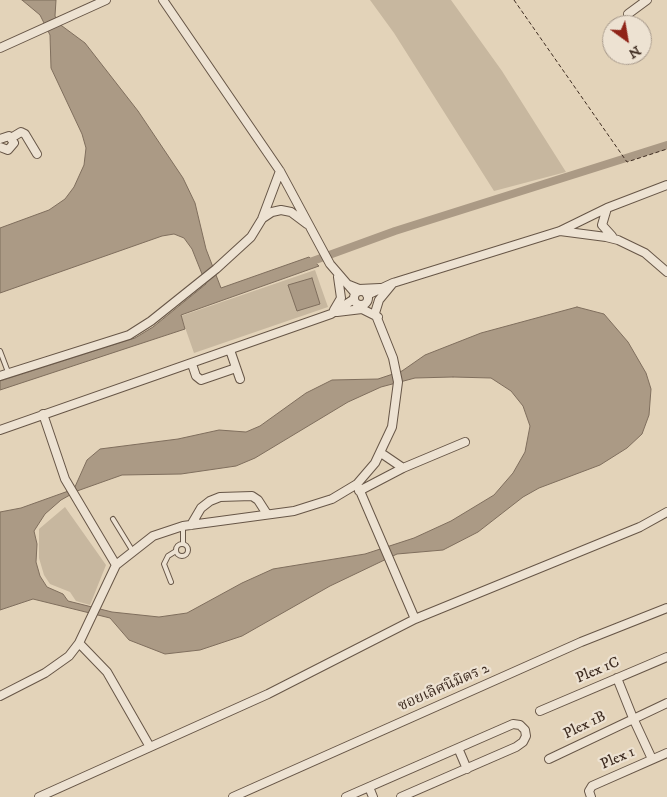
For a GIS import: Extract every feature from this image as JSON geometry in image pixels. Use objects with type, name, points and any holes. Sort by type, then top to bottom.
[{"type":"street","points":[[0,48],[106,0]]},
{"type":"street","points":[[163,0],[280,171],[319,246],[358,304],[393,283],[560,231],[607,208],[667,185]]},
{"type":"street","points":[[628,14],[647,0]]},
{"type":"street","points":[[1,136],[11,138],[21,132],[25,134],[37,154]]},
{"type":"street","points":[[0,147],[5,151],[11,149],[14,143],[11,138]]},
{"type":"street","points":[[0,376],[129,335],[150,321],[216,269],[251,237],[262,219],[280,171]]},
{"type":"street","points":[[607,208],[602,225],[604,230],[618,240]]},
{"type":"street","points":[[262,219],[272,212],[281,210],[291,212],[309,226]]},
{"type":"street","points":[[560,231],[606,236],[618,240],[645,253],[667,272]]},
{"type":"street","points":[[340,278],[355,288],[384,287]]},
{"type":"street","points":[[332,313],[341,298],[340,278]]},
{"type":"street","points":[[376,315],[379,300],[393,283]]},
{"type":"street","points":[[332,313],[354,296]]},
{"type":"street","points":[[358,488],[381,453],[392,427],[398,386],[393,358],[367,298]]},
{"type":"street","points":[[0,430],[192,364],[332,313],[362,309],[376,315]]},
{"type":"street","points":[[230,350],[240,379]]},
{"type":"street","points":[[192,364],[196,376],[201,380],[236,368]]},
{"type":"street","points":[[42,414],[65,479],[74,498],[116,565]]},
{"type":"street","points":[[0,696],[57,666],[70,656],[92,618],[116,565],[132,550],[153,536],[187,525],[294,511],[321,503],[465,442]]},
{"type":"street","points":[[381,453],[403,468]]},
{"type":"street","points":[[358,488],[382,548],[415,619]]},
{"type":"street","points":[[187,525],[201,508],[210,501],[220,497],[252,496],[258,500],[266,514]]},
{"type":"street","points":[[39,797],[268,694],[415,619],[640,527],[667,512]]},
{"type":"street","name":"ซอยเลิศนิมิตร 2","points":[[233,797],[581,642],[667,608]]},
{"type":"street","points":[[79,643],[107,672],[150,747]]},
{"type":"street","name":"Plex 1C","points":[[540,711],[667,657]]},
{"type":"street","points":[[617,678],[632,718],[652,759]]},
{"type":"street","name":"Plex 1B","points":[[549,759],[667,703]]},
{"type":"street","points":[[346,797],[513,724],[520,725],[525,730],[526,736],[523,742],[467,769],[401,797]]},
{"type":"street","points":[[458,748],[467,769]]},
{"type":"street","name":"Plex 1","points":[[592,797],[589,791],[592,786],[667,753]]},
{"type":"street","points":[[368,787],[373,797]]},
{"type":"lane","points":[[0,351],[9,373]]},
{"type":"lane","points":[[112,519],[132,550]]},
{"type":"lane","points":[[183,544],[187,525]]},
{"type":"lane","points":[[176,551],[181,556],[187,554],[188,548],[183,544]]},
{"type":"lane","points":[[171,582],[164,564],[168,556],[176,551],[178,545],[183,544]]},
{"type":"path","points":[[514,0],[627,162],[667,149]]},
{"type":"shaded area","points":[[22,0],[56,0],[55,16],[58,23],[85,43],[138,111],[183,178],[195,203],[206,249],[221,288],[309,257],[319,266],[181,315],[185,329],[0,390],[0,381],[135,338],[153,327],[206,284],[192,249],[184,238],[174,234],[162,236],[0,293],[0,228],[49,210],[65,199],[74,187],[84,165],[86,148],[82,134],[51,68],[50,35],[40,15]]},
{"type":"shaded area","points":[[370,0],[451,0],[502,71],[566,172],[494,191],[394,33]]},
{"type":"shaded area","points":[[315,270],[328,307],[194,353],[181,316]]},
{"type":"shaded area","points":[[312,278],[320,304],[297,311],[288,285]]},
{"type":"shaded area","points":[[577,307],[604,314],[628,342],[646,373],[651,389],[649,415],[642,434],[627,448],[600,465],[539,488],[523,497],[478,532],[443,550],[397,554],[330,586],[242,636],[200,650],[165,654],[129,640],[110,618],[33,599],[0,610],[0,512],[21,508],[74,489],[87,460],[100,449],[178,439],[219,430],[246,432],[260,426],[306,393],[332,380],[378,379],[402,371],[425,355],[481,333]],"holes":[[[415,378],[491,378],[511,391],[523,406],[530,426],[525,452],[513,473],[494,495],[451,521],[414,538],[365,554],[273,569],[242,583],[187,613],[159,617],[112,612],[68,601],[63,594],[47,587],[40,576],[36,562],[37,544],[34,531],[45,514],[61,500],[77,491],[122,475],[181,474],[236,466],[255,458],[348,402],[381,387]]]},
{"type":"shaded area","points":[[65,507],[106,565],[90,605],[76,601],[70,592],[50,584],[44,575],[39,558],[39,529]]},
{"type":"waterway","points":[[310,262],[395,231],[667,145]]}]
